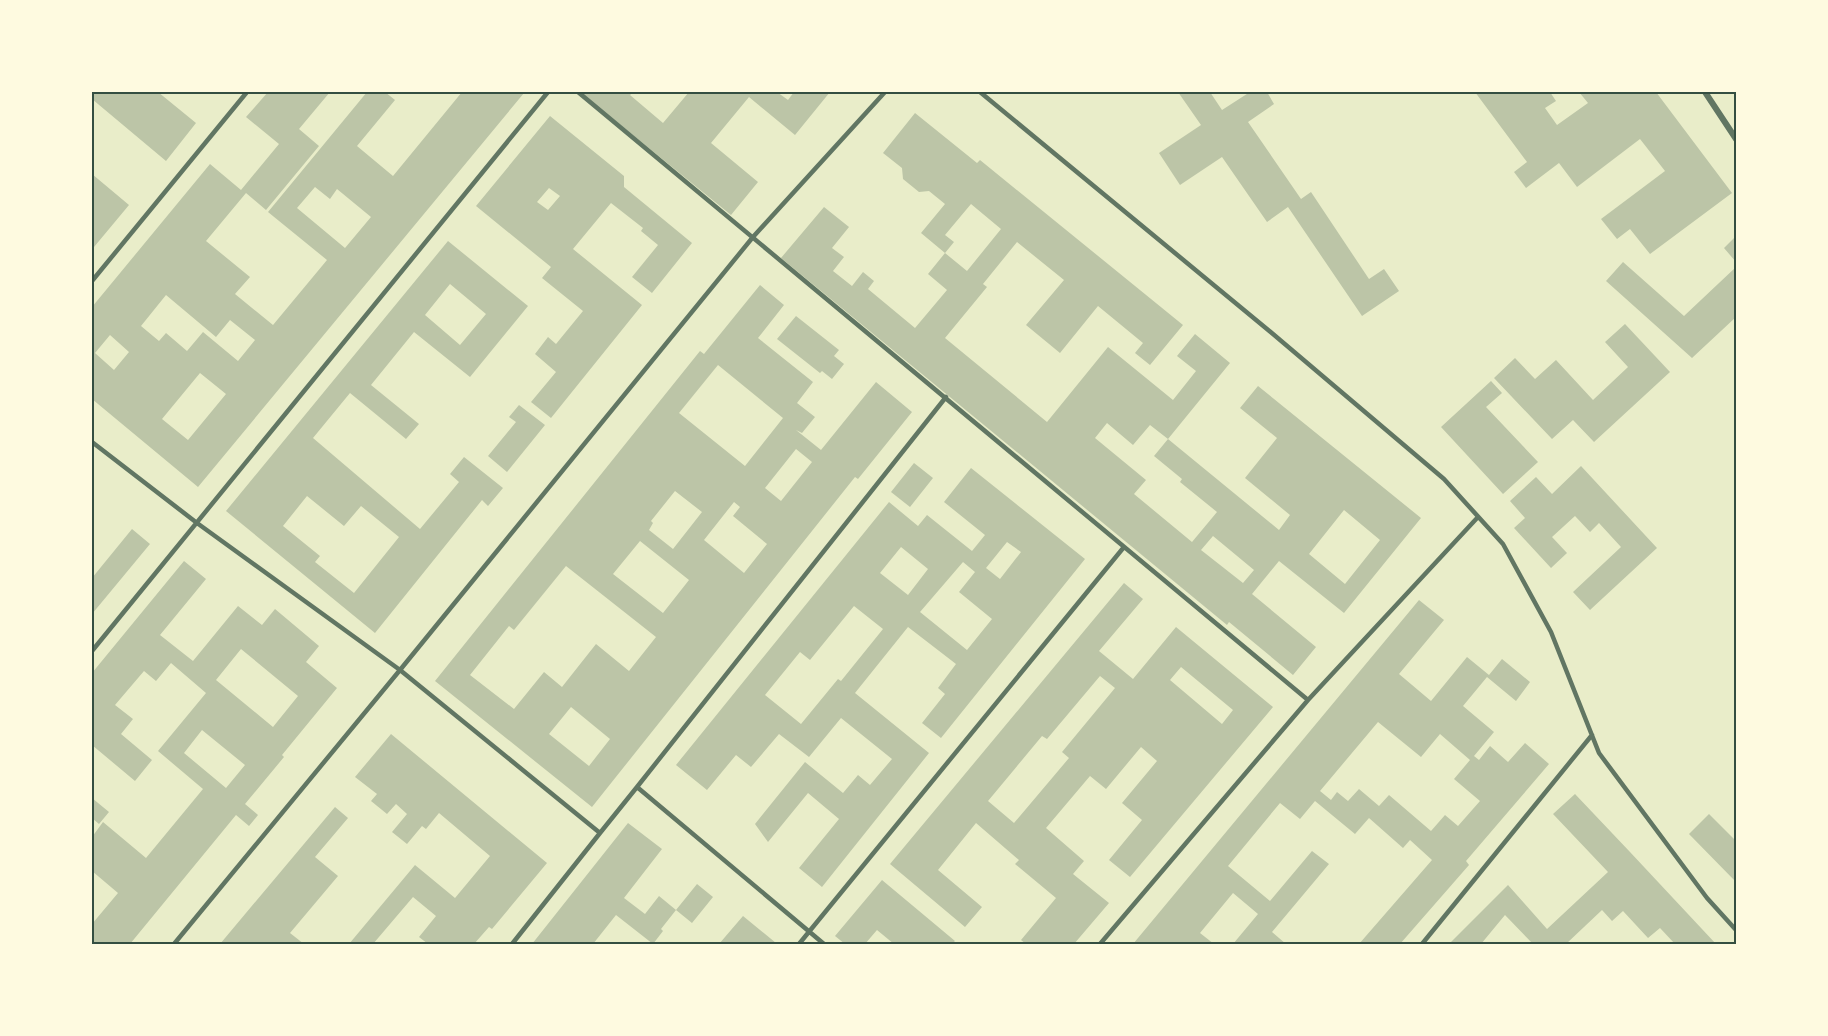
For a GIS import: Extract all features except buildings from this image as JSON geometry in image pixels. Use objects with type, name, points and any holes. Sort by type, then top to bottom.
[{"type":"street","points":[[1706,92],[1737,139]]},
{"type":"lane","points":[[92,281],[247,92]]},
{"type":"lane","points":[[92,651],[548,92]]},
{"type":"lane","points":[[578,92],[1308,700]]},
{"type":"lane","points":[[174,945],[753,237],[885,92]]},
{"type":"lane","points":[[980,92],[1273,334],[1444,479],[1503,543],[1551,632],[1599,753],[1707,898],[1737,930]]},
{"type":"lane","points":[[512,945],[946,397]]},
{"type":"lane","points":[[92,442],[197,523],[400,670],[600,833]]},
{"type":"lane","points":[[1100,945],[1308,700],[1478,517]]},
{"type":"lane","points":[[799,945],[1124,547]]},
{"type":"lane","points":[[1422,945],[1592,735]]},
{"type":"lane","points":[[637,787],[824,945]]}]
